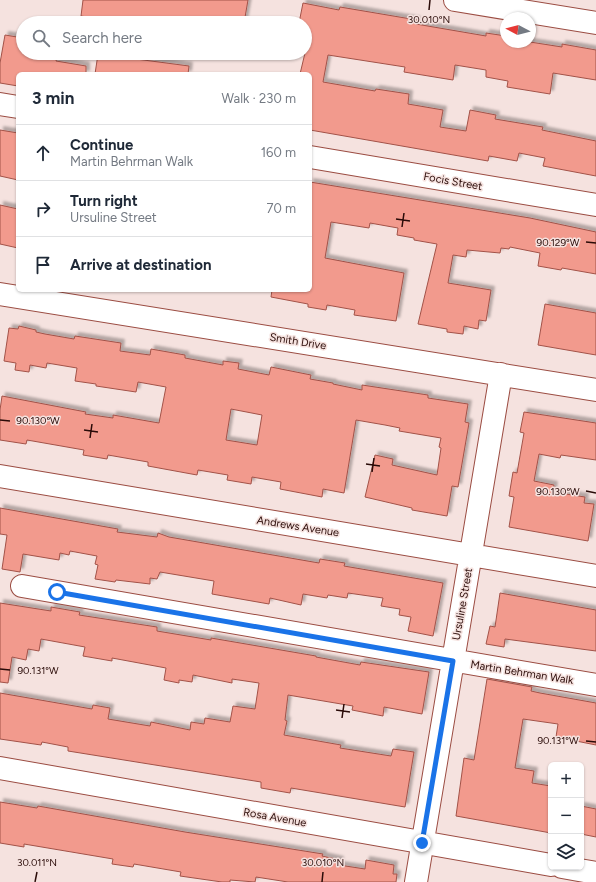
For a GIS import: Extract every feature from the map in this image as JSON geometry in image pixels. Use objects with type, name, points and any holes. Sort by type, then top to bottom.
[{"type":"street","points":[[455,0],[596,24]]},
{"type":"street","points":[[0,104],[16,107]]},
{"type":"street","name":"Focis Street","points":[[312,157],[596,206]]},
{"type":"street","name":"Smith Drive","points":[[0,294],[596,390]]},
{"type":"street","name":"Ursuline Street","points":[[416,882],[501,374]]},
{"type":"street","name":"Andrews Avenue","points":[[0,476],[596,576]]},
{"type":"street","name":"Martin Behrman Walk","points":[[22,586],[453,661],[596,684]]},
{"type":"street","name":"Rosa Avenue","points":[[0,768],[548,864]]},
{"type":"street","points":[[579,870],[596,873]]},
{"type":"building","points":[[83,0],[248,0],[245,16],[81,16]]},
{"type":"building","points":[[303,3],[339,10],[340,7],[417,20],[416,24],[486,36],[486,33],[500,35],[500,48],[536,48],[536,43],[562,47],[562,44],[596,50],[596,80],[553,73],[550,94],[507,87],[508,81],[486,77],[486,70],[455,65],[453,80],[404,72],[405,67],[328,55],[323,82],[375,91],[376,89],[409,94],[408,104],[443,110],[440,127],[466,131],[470,110],[496,115],[495,119],[543,127],[542,130],[596,141],[596,176],[543,166],[545,158],[519,153],[517,161],[489,156],[488,161],[312,130],[312,72],[300,72],[303,60],[312,60],[312,16],[300,16]]},
{"type":"building","points":[[5,35],[16,37],[16,60],[56,60],[86,66],[86,72],[16,72],[16,86],[0,83],[0,63]]},
{"type":"building","points":[[97,60],[144,60],[189,66],[188,72],[95,72]]},
{"type":"building","points":[[0,130],[16,133],[16,180],[0,176]]},
{"type":"building","points":[[312,182],[530,218],[596,232],[596,274],[562,268],[561,270],[538,266],[540,253],[510,247],[509,249],[501,248],[500,253],[467,250],[466,257],[453,255],[448,283],[491,290],[486,321],[479,320],[478,329],[464,326],[463,334],[447,332],[447,329],[418,324],[437,244],[397,235],[398,228],[370,223],[369,228],[331,222],[325,258],[404,273],[396,321],[354,315],[355,310],[327,305],[326,310],[308,307],[308,304],[271,297],[272,292],[312,292]]},
{"type":"building","points":[[0,205],[16,209],[16,248],[0,244]]},
{"type":"building","points":[[545,304],[596,313],[596,355],[538,345]]},
{"type":"building","points":[[19,326],[36,330],[36,332],[74,339],[75,336],[121,343],[120,351],[150,355],[151,349],[185,355],[185,358],[223,365],[223,361],[239,363],[238,369],[269,375],[271,367],[311,375],[310,379],[362,390],[362,385],[428,395],[428,398],[468,404],[465,422],[469,423],[458,487],[452,486],[447,516],[412,510],[412,508],[365,497],[375,455],[393,459],[392,465],[437,475],[441,438],[399,431],[400,428],[356,420],[344,493],[323,489],[322,497],[280,489],[281,482],[252,477],[251,484],[227,480],[228,475],[198,470],[197,475],[148,466],[148,462],[108,455],[107,459],[83,455],[84,450],[27,440],[26,444],[0,440],[0,410],[2,396],[86,412],[85,414],[113,418],[113,415],[159,423],[166,387],[138,382],[136,392],[96,386],[96,384],[75,381],[77,368],[47,363],[46,368],[30,365],[29,372],[15,370],[16,363],[4,361],[9,328],[18,329]],"holes":[[[231,409],[262,415],[257,445],[226,440]]]},
{"type":"building","points":[[524,412],[596,423],[596,460],[561,455],[560,458],[539,454],[534,481],[554,485],[553,492],[585,497],[584,503],[594,504],[588,541],[509,527],[514,497],[509,496],[513,472],[517,473],[524,433],[520,432]]},
{"type":"building","points":[[0,508],[118,529],[117,532],[157,537],[158,533],[169,537],[319,563],[320,559],[345,563],[344,566],[443,583],[433,636],[408,631],[411,617],[399,615],[400,609],[381,606],[383,598],[348,593],[347,598],[328,595],[327,598],[303,594],[301,605],[270,598],[269,604],[212,594],[214,581],[160,572],[157,579],[150,578],[150,584],[95,579],[98,565],[95,564],[97,556],[70,551],[69,555],[60,553],[59,560],[23,554],[20,572],[2,569],[7,535],[0,534]]},
{"type":"building","points":[[500,593],[596,610],[596,651],[505,639],[504,647],[486,644],[490,626],[495,627]]},
{"type":"building","points":[[0,603],[51,611],[51,607],[80,612],[79,615],[157,627],[157,631],[211,640],[211,638],[360,665],[361,662],[429,672],[422,714],[384,707],[383,716],[352,710],[353,706],[288,695],[285,720],[287,721],[284,735],[341,745],[340,748],[391,756],[393,749],[414,752],[405,807],[291,788],[290,793],[261,788],[261,782],[68,751],[68,747],[42,742],[41,745],[0,739],[0,693],[92,709],[93,705],[110,708],[108,719],[150,726],[151,722],[190,730],[191,722],[204,724],[205,718],[230,722],[233,706],[255,709],[259,683],[232,679],[232,683],[193,675],[192,682],[179,680],[179,683],[164,680],[166,668],[112,658],[112,661],[83,656],[85,647],[41,639],[39,651],[28,649],[26,660],[12,657],[8,683],[0,682]]},
{"type":"building","points":[[487,679],[532,687],[531,691],[540,693],[596,703],[596,745],[556,737],[558,724],[523,719],[515,768],[534,771],[532,783],[548,786],[548,832],[456,816],[464,758],[474,760]]},
{"type":"building","points":[[0,802],[37,808],[38,806],[185,832],[323,854],[322,856],[340,860],[339,865],[365,869],[366,860],[394,865],[393,874],[397,874],[396,882],[288,882],[256,877],[255,882],[230,880],[230,882],[222,882],[180,876],[181,872],[134,864],[133,867],[112,864],[113,859],[24,844],[24,847],[0,843]]},
{"type":"building","points":[[584,807],[596,809],[596,837],[584,835]]},
{"type":"route","points":[[57,592],[453,661],[422,843]]}]
